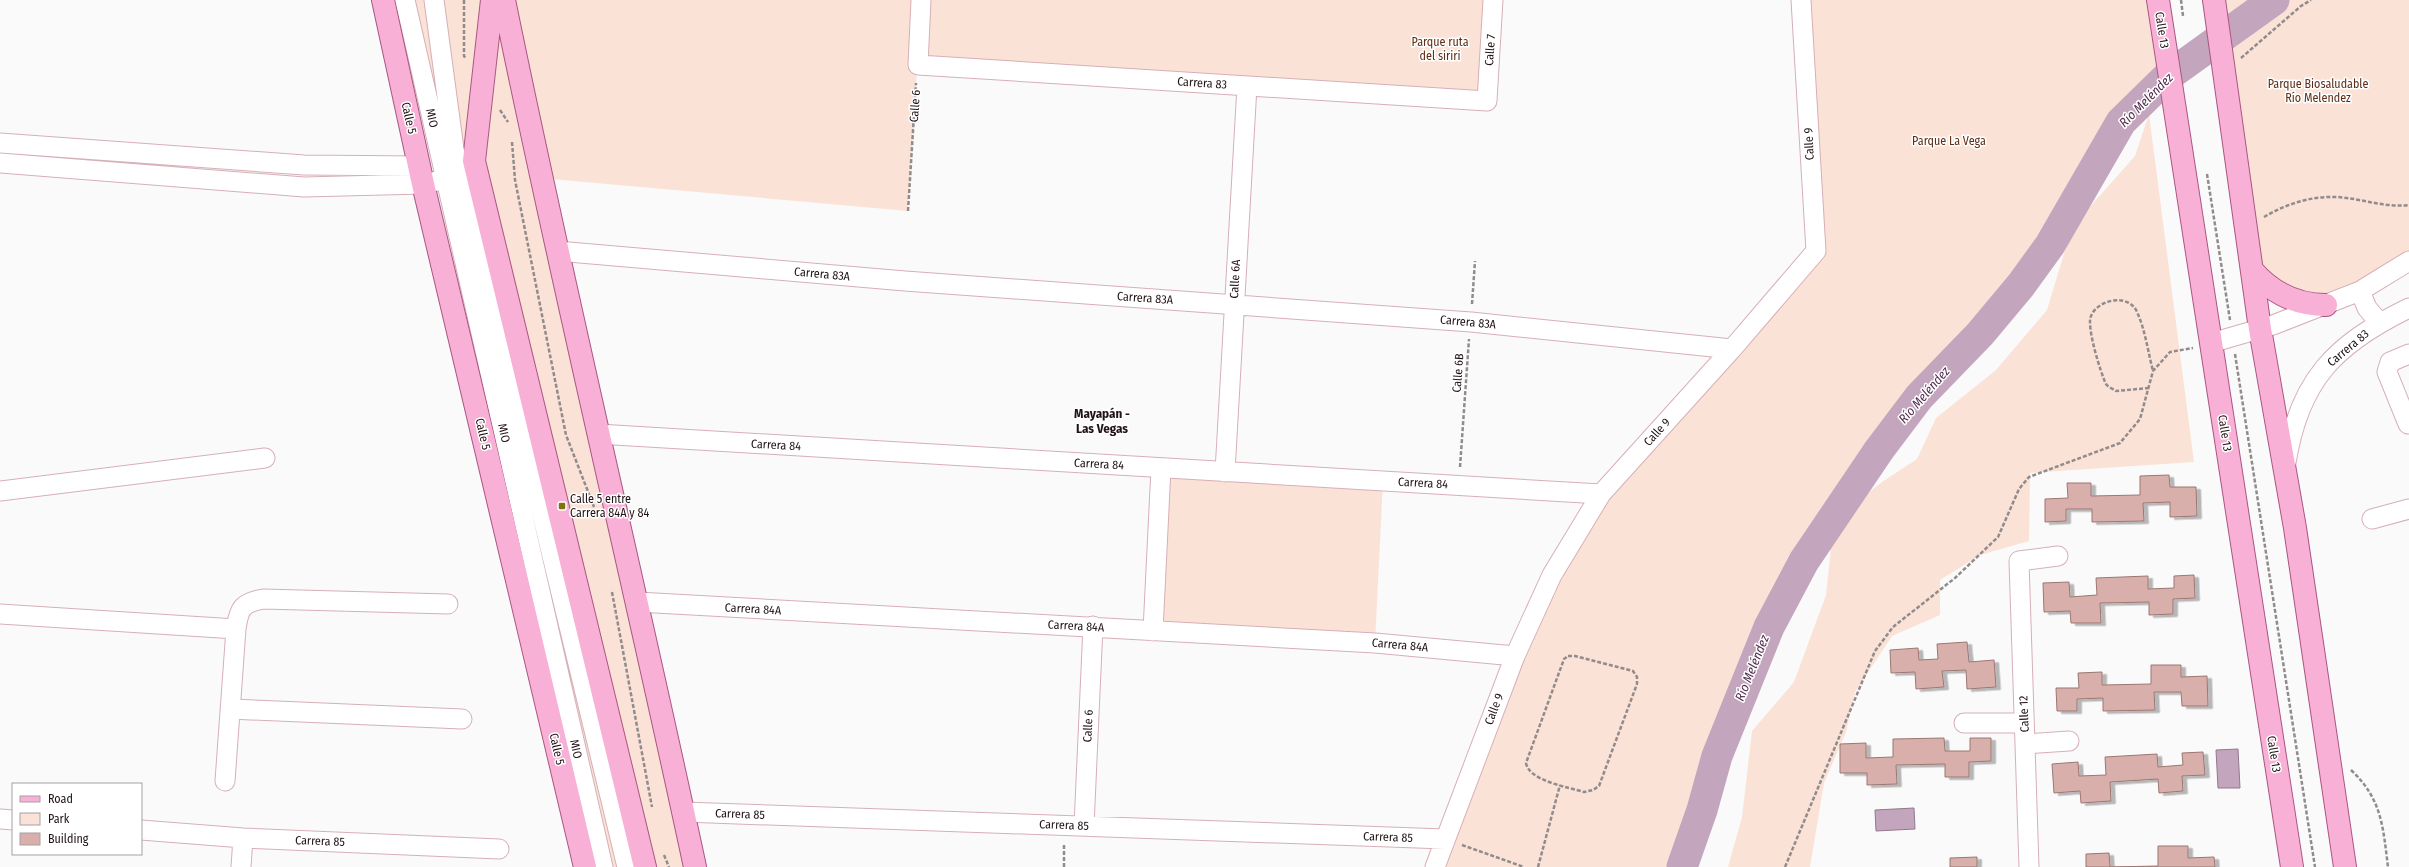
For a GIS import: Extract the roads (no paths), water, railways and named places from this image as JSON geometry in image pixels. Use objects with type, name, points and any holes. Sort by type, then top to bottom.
[{"type":"main road","name":"Calle 5","points":[[383,0],[422,175],[585,867]]},
{"type":"main road","points":[[492,0],[460,170],[645,867]]},
{"type":"main road","points":[[504,0],[557,251],[637,602],[695,867]]},
{"type":"main road","name":"Calle 13","points":[[2158,0],[2174,104],[2203,345],[2292,867]]},
{"type":"main road","points":[[2214,1],[2232,64],[2252,270],[2260,328],[2346,867]]},
{"type":"main road","points":[[2252,270],[2268,286],[2288,298],[2310,304],[2326,305]]},
{"type":"street","name":"MIO","points":[[405,0],[460,170],[603,867]]},
{"type":"street","name":"MIO","points":[[434,0],[454,149],[627,867]]},
{"type":"street","name":"Carrera 83","points":[[921,0],[918,65],[1487,101]]},
{"type":"street","name":"Calle 7","points":[[1487,101],[1493,0]]},
{"type":"street","name":"Calle 9","points":[[1435,867],[1515,656],[1552,575],[1601,494],[1732,349],[1816,251],[1801,0]]},
{"type":"street","name":"Calle 6A","points":[[1225,472],[1247,86]]},
{"type":"street","points":[[0,143],[422,175]]},
{"type":"street","points":[[0,163],[304,187],[460,170]]},
{"type":"street","name":"Carrera 83A","points":[[557,251],[905,281],[1471,322],[1732,349]]},
{"type":"street","points":[[2203,345],[2260,328],[2326,305],[2360,291],[2409,261]]},
{"type":"street","points":[[2360,291],[2367,308],[2379,322]]},
{"type":"street","name":"Carrera 83","points":[[2284,472],[2292,427],[2310,387],[2338,354],[2379,322],[2409,308]]},
{"type":"street","points":[[2408,424],[2387,372],[2390,362],[2409,354]]},
{"type":"street","name":"Carrera 84","points":[[598,434],[1601,494]]},
{"type":"street","points":[[0,491],[265,458]]},
{"type":"street","points":[[1153,631],[1161,468]]},
{"type":"street","points":[[2372,519],[2409,509]]},
{"type":"street","name":"Calle 12","points":[[2029,867],[2019,561],[2058,556]]},
{"type":"street","points":[[225,781],[238,612],[248,602],[263,599],[448,604]]},
{"type":"street","name":"Carrera 84A","points":[[637,602],[1093,626],[1153,631],[1375,643],[1515,656]]},
{"type":"street","points":[[0,614],[236,629]]},
{"type":"street","name":"Calle 6","points":[[1084,826],[1093,626]]},
{"type":"street","points":[[230,709],[462,719]]},
{"type":"street","points":[[1964,723],[2024,723]]},
{"type":"street","points":[[2025,744],[2069,741]]},
{"type":"street","name":"Carrera 85","points":[[683,812],[1064,824],[1084,826],[1445,839]]},
{"type":"street","points":[[0,819],[12,820]]},
{"type":"street","name":"Carrera 85","points":[[142,830],[243,838],[499,849]]},
{"type":"street","points":[[241,867],[243,838]]},
{"type":"waterway","name":"Río Meléndez","points":[[1682,867],[1702,810],[1717,756],[1769,627],[1804,561],[1879,450],[1919,397],[1980,334],[2021,285],[2050,245],[2121,122],[2168,76],[2274,0]]},
{"type":"place","name":"Calle 5 entre Carrera 84A y 84","points":[[562,506]]},
{"type":"district","name":"Mayapán - Las Vegas","points":[[1102,420]]},
{"type":"park label","name":"Parque ruta del siriri","points":[[1440,49]]},
{"type":"park label","name":"Parque Biosaludable Río Melendez","points":[[2318,91]]},
{"type":"park label","name":"Parque La Vega","points":[[1949,141]]}]
